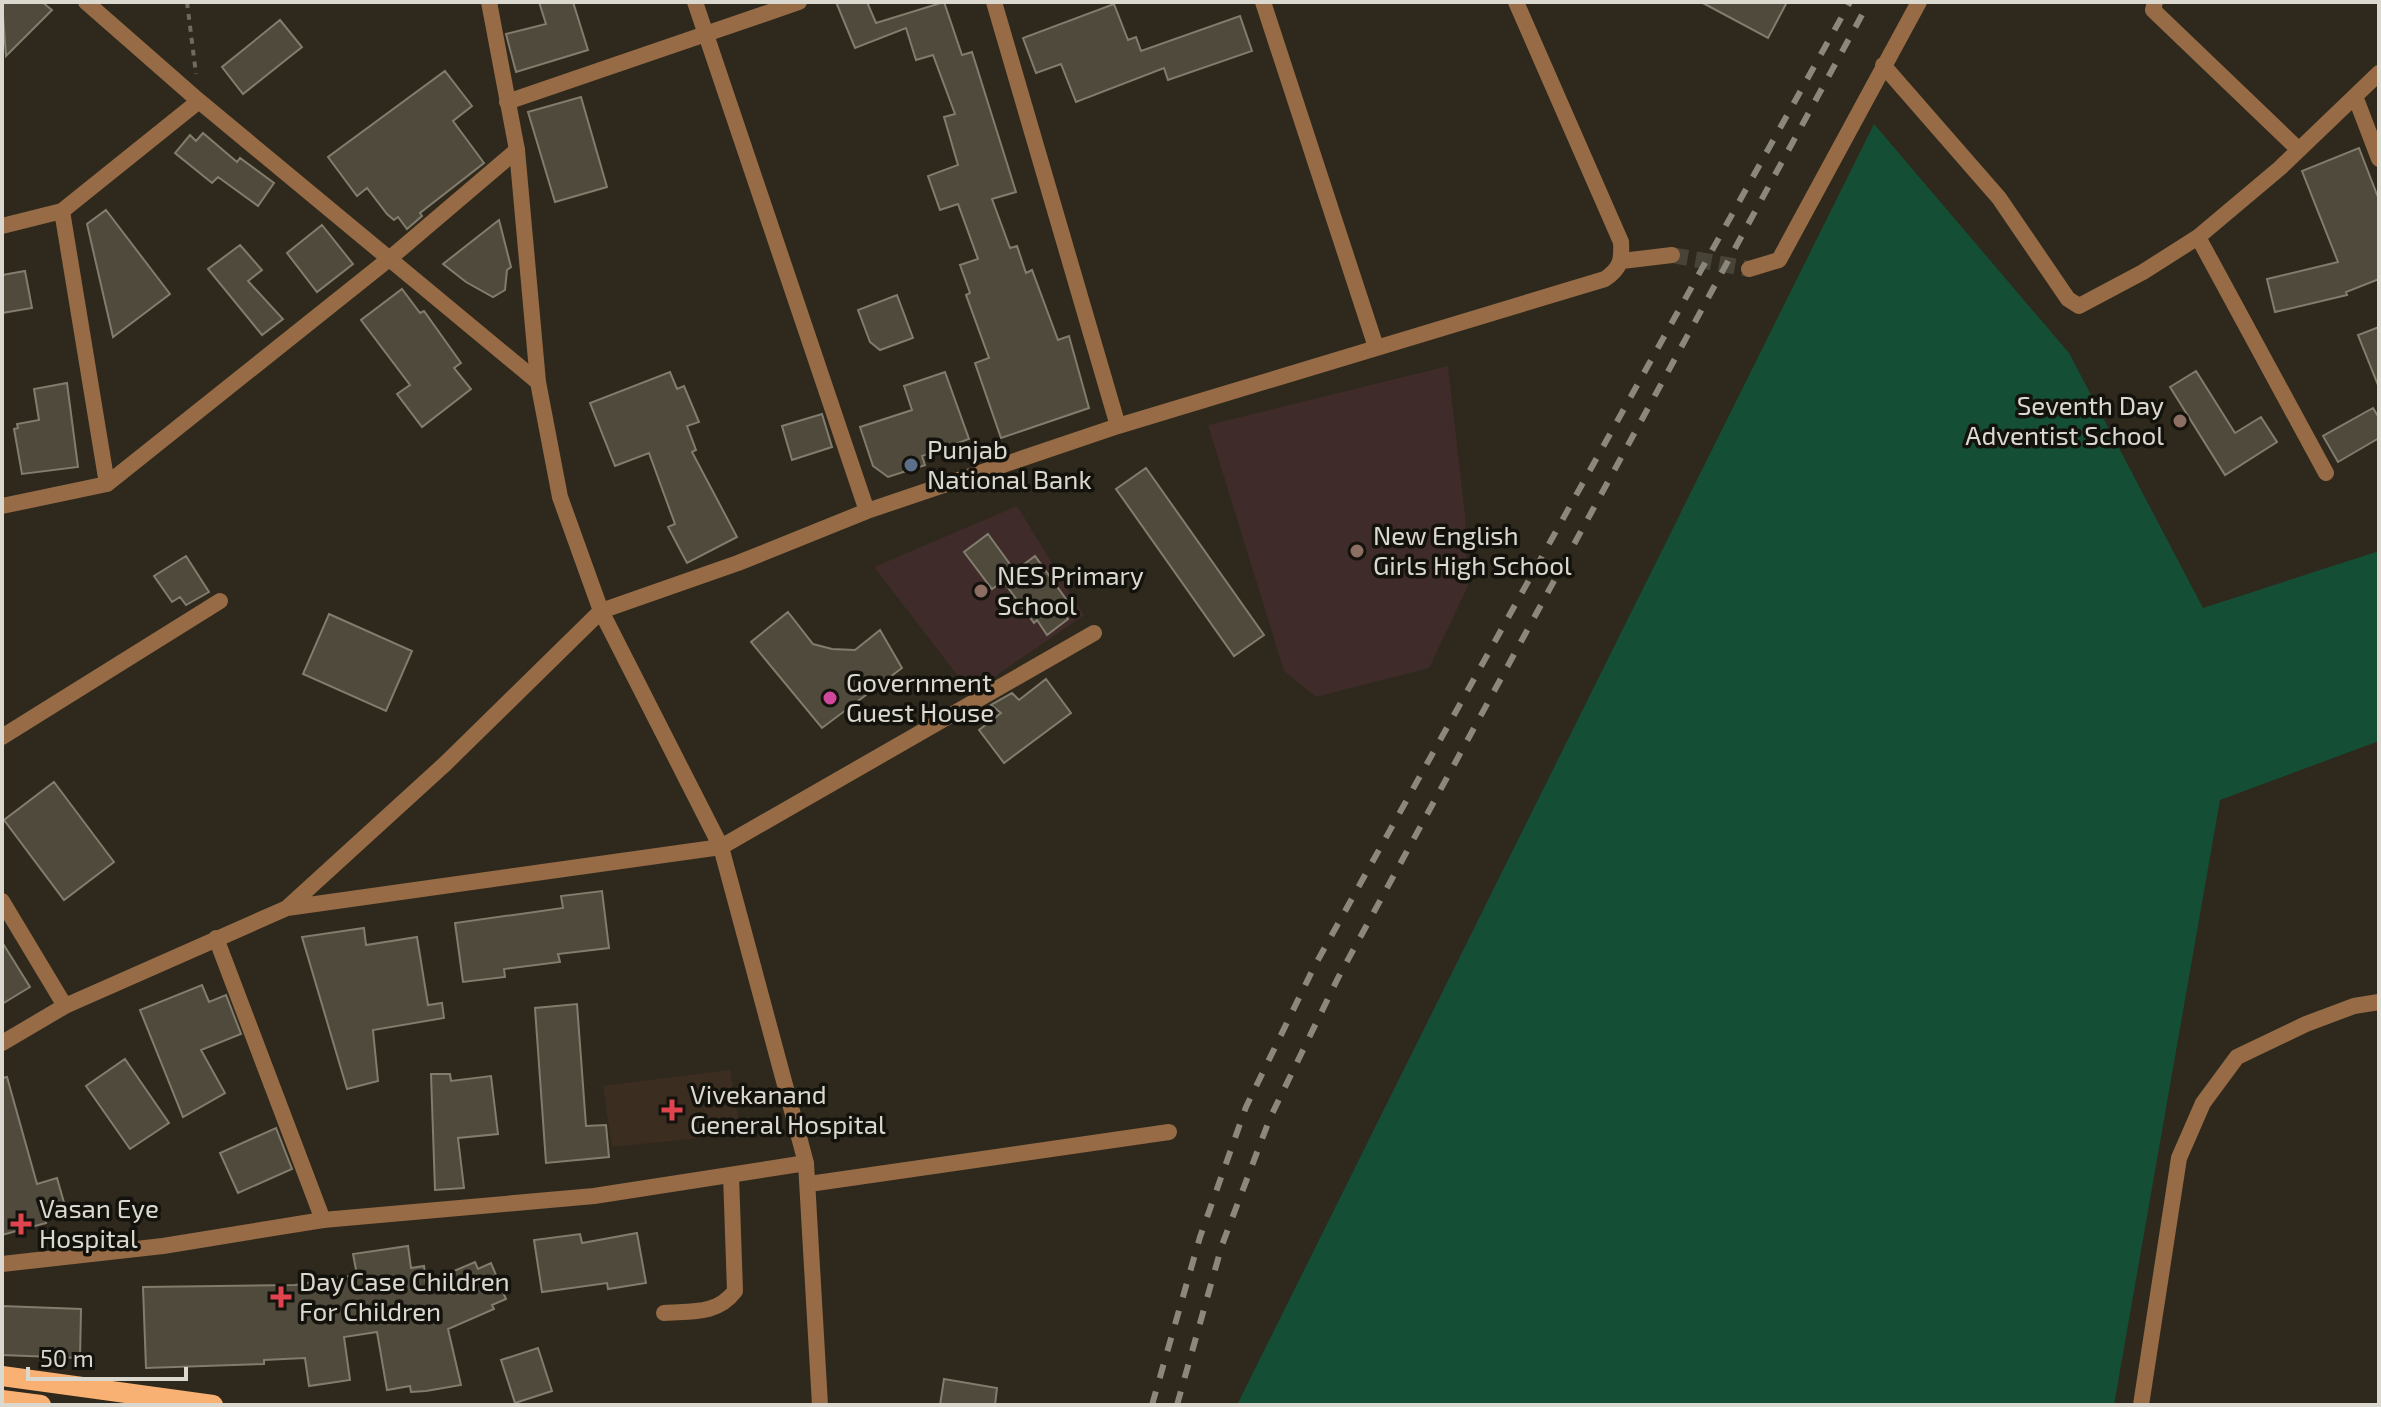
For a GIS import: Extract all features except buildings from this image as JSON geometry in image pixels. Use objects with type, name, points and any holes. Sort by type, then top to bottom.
[{"type":"main road","points":[[2,1376],[213,1405]]},
{"type":"main road","points":[[2,1400],[33,1405]]},
{"type":"street","points":[[86,2],[199,101],[538,382]]},
{"type":"street","points":[[489,2],[517,150],[538,382],[560,497],[601,611],[721,847],[806,1163],[820,1405]]},
{"type":"street","points":[[695,2],[867,511]]},
{"type":"street","points":[[507,102],[799,2]]},
{"type":"street","points":[[994,2],[1118,426]]},
{"type":"street","points":[[1263,2],[1376,347]]},
{"type":"street","points":[[1516,2],[1621,242],[1622,261]]},
{"type":"street","points":[[1749,269],[1779,260],[1919,2]]},
{"type":"street","points":[[2155,2],[2153,10],[2299,150]]},
{"type":"street","points":[[1883,65],[1960,151],[2028,236],[2068,299],[2079,306],[2143,272],[2198,237],[2299,150],[2379,73]]},
{"type":"street","points":[[2355,96],[2379,159]]},
{"type":"street","points":[[2,226],[62,211],[199,101]]},
{"type":"street","points":[[2,506],[107,484],[389,259],[517,150]]},
{"type":"street","points":[[62,211],[107,484]]},
{"type":"street","points":[[2198,237],[2326,473]]},
{"type":"street","points":[[287,908],[446,763],[601,611],[738,563],[867,511],[1118,426],[1605,279],[1622,261],[1672,255]]},
{"type":"street","points":[[2,737],[220,601]]},
{"type":"street","points":[[2,1043],[65,1006],[287,908],[721,847],[1094,633]]},
{"type":"street","points":[[2,901],[65,1006]]},
{"type":"street","points":[[216,938],[323,1220]]},
{"type":"street","points":[[2141,1405],[2179,1158],[2203,1103],[2237,1057],[2306,1024],[2354,1006],[2379,1002]]},
{"type":"street","points":[[809,1184],[1169,1132]]},
{"type":"street","points":[[2,1264],[163,1246],[323,1220],[594,1196],[806,1163]]},
{"type":"street","points":[[664,1313],[713,1309],[725,1305],[735,1291],[731,1175]]},
{"type":"path","points":[[187,2],[199,101]]},
{"type":"shaded area","name":"New English Girls High School","points":[[1448,366],[1465,516],[1468,586],[1429,668],[1316,697],[1284,671],[1208,425]]},
{"type":"shaded area","name":"NES Primary School","points":[[1017,506],[1084,615],[971,693],[874,567]]},
{"type":"shaded area","name":"Vivekanand General Hospital","points":[[730,1070],[741,1134],[612,1147],[603,1086]]},
{"type":"green space","points":[[1874,124],[2069,353],[2203,608],[2379,551],[2379,741],[2220,800],[2114,1405],[1237,1405]]},
{"type":"tunnel","points":[[1672,255],[1749,269]]},
{"type":"railway","points":[[1152,1405],[1200,1237],[1246,1107],[1314,967],[1850,2]]},
{"type":"railway","points":[[1177,1405],[1222,1245],[1270,1118],[1338,978],[1869,2]]},
{"type":"place","name":"Seventh Day Adventist School","points":[[2180,421]]},
{"type":"place","name":"Punjab National Bank","points":[[911,465]]},
{"type":"place","name":"New English Girls High School","points":[[1357,551]]},
{"type":"place","name":"NES Primary School","points":[[981,591]]},
{"type":"place","name":"Government Guest House","points":[[830,698]]},
{"type":"place","name":"Vivekanand General Hospital","points":[[672,1110]]},
{"type":"place","name":"Vasan Eye Hospital","points":[[21,1224]]},
{"type":"place","name":"Day Case Children For Children","points":[[281,1297]]}]
